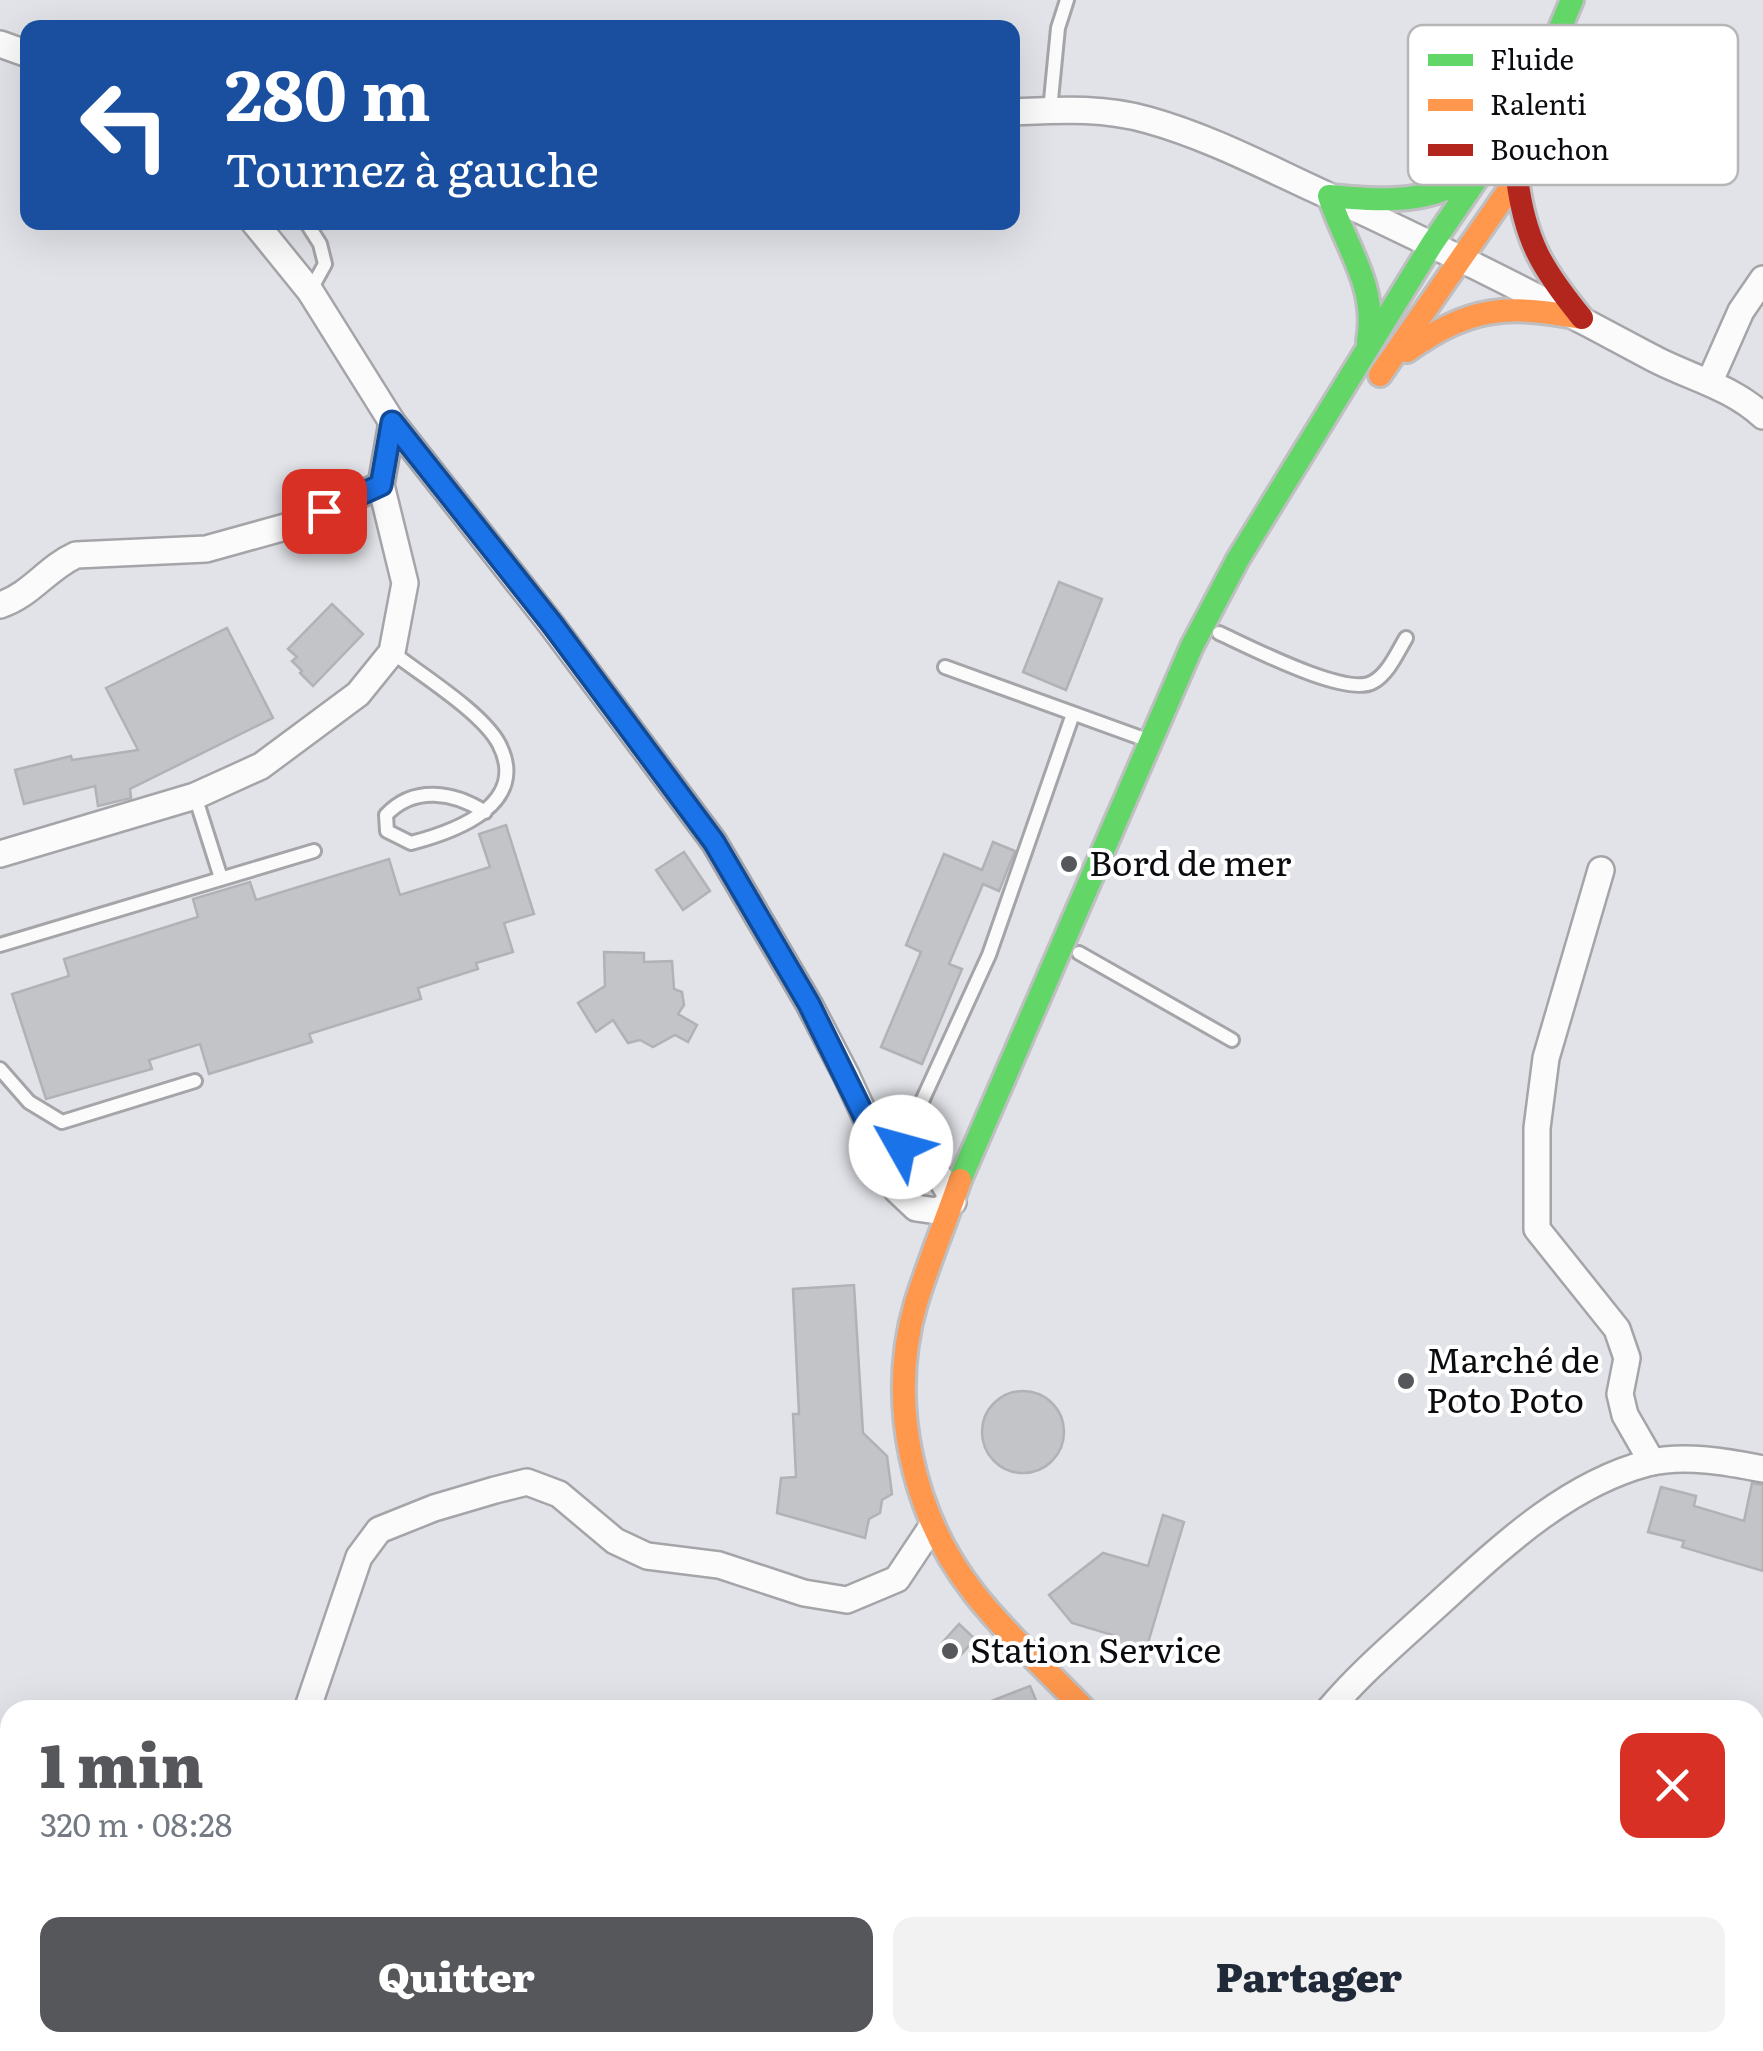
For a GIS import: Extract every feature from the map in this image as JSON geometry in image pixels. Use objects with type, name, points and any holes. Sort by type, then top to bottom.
[{"type":"main road","points":[[1564,25],[1572,0]]},
{"type":"main road","points":[[1577,25],[1585,0]]},
{"type":"main road","points":[[1364,354],[1373,324],[1370,290],[1335,223],[1329,196],[1410,202],[1462,185]]},
{"type":"main road","points":[[1076,1700],[974,1593],[931,1528],[918,1493],[906,1407],[907,1355],[925,1275],[969,1156],[1211,607],[1432,244],[1472,185]]},
{"type":"main road","points":[[1098,1700],[1024,1622],[959,1528],[940,1486],[926,1410],[926,1357],[940,1289],[1079,953],[1219,633],[1358,408],[1513,185]]},
{"type":"main road","points":[[1519,185],[1524,233],[1534,258],[1582,318]]},
{"type":"main road","points":[[1384,369],[1431,333],[1488,308],[1520,306],[1582,318]]},
{"type":"street","points":[[1020,112],[1091,108],[1193,135],[1432,244],[1582,318],[1654,359],[1710,381],[1763,416]]},
{"type":"street","points":[[260,230],[310,291],[392,422],[552,624],[714,842],[889,1146],[944,1177],[953,1202],[937,1211],[916,1208],[897,1190],[882,1165],[889,1146]]},
{"type":"street","points":[[1710,381],[1742,311],[1763,279]]},
{"type":"street","points":[[0,854],[195,796],[261,766],[358,694],[392,652],[405,582],[381,485],[392,422]]},
{"type":"street","points":[[0,605],[15,600],[57,564],[76,554],[206,548],[296,524],[381,485]]},
{"type":"street","points":[[1601,870],[1546,1058],[1538,1128],[1537,1229],[1617,1328],[1627,1358],[1620,1394],[1624,1415],[1652,1462]]},
{"type":"street","points":[[1338,1700],[1487,1558],[1598,1481],[1652,1462],[1718,1461],[1763,1469]]},
{"type":"street","points":[[310,1700],[359,1557],[380,1530],[450,1503],[526,1482],[559,1494],[632,1552],[719,1566],[804,1593],[846,1600],[897,1579],[931,1528]]},
{"type":"lane","points":[[1050,110],[1058,28],[1067,0]]},
{"type":"lane","points":[[310,291],[326,264],[311,230]]},
{"type":"lane","points":[[1219,633],[1318,675],[1356,686],[1372,684],[1406,638]]},
{"type":"lane","points":[[392,652],[482,723],[500,745],[508,781],[485,812],[441,836],[411,843],[396,838],[384,822],[393,808],[409,798],[440,794],[458,796],[485,812]]},
{"type":"lane","points":[[945,667],[1151,742]]},
{"type":"lane","points":[[889,1146],[989,955],[1074,714]]},
{"type":"lane","points":[[195,796],[220,878]]},
{"type":"lane","points":[[0,944],[314,850]]},
{"type":"lane","points":[[1079,953],[1232,1040]]},
{"type":"lane","points":[[0,1069],[28,1102],[62,1122],[196,1081]]},
{"type":"building","points":[[1059,582],[1102,599],[1066,690],[1023,672]]},
{"type":"building","points":[[332,604],[363,634],[313,686],[300,673],[292,661],[297,657],[288,649]]},
{"type":"building","points":[[227,628],[273,718],[130,789],[131,798],[98,806],[95,786],[24,804],[15,770],[71,756],[72,760],[138,750],[106,688]]},
{"type":"building","points":[[506,825],[534,914],[504,923],[513,952],[476,963],[478,969],[418,988],[421,999],[309,1034],[312,1042],[209,1074],[200,1044],[149,1060],[152,1069],[46,1099],[12,994],[69,976],[64,959],[198,917],[193,899],[250,882],[256,900],[389,859],[400,895],[490,867],[479,834]]},
{"type":"building","points":[[993,842],[1015,851],[999,891],[983,884],[949,964],[962,969],[922,1064],[881,1047],[921,952],[906,945],[944,854],[982,870]]},
{"type":"building","points":[[684,852],[710,891],[683,910],[656,870]]},
{"type":"building","points":[[604,952],[644,953],[644,962],[672,961],[674,989],[682,992],[684,1005],[678,1014],[697,1025],[688,1042],[675,1035],[653,1047],[640,1040],[628,1043],[613,1020],[596,1032],[578,1003],[605,986]]},
{"type":"building","points":[[854,1285],[863,1433],[887,1456],[892,1494],[882,1500],[880,1513],[869,1519],[865,1538],[777,1513],[781,1478],[796,1477],[793,1414],[799,1414],[793,1289]]},
{"type":"building","points":[[1023,1391],[1039,1394],[1052,1403],[1061,1416],[1061,1448],[1052,1461],[1039,1470],[1023,1473],[1007,1470],[994,1461],[985,1448],[982,1432],[985,1416],[994,1403],[1007,1394]]},
{"type":"building","points":[[1752,1483],[1763,1485],[1763,1571],[1682,1547],[1684,1541],[1648,1532],[1661,1487],[1696,1496],[1694,1506],[1744,1521]]},
{"type":"building","points":[[1163,1515],[1184,1522],[1145,1653],[1114,1643],[1116,1636],[1072,1623],[1049,1595],[1103,1553],[1148,1566]]},
{"type":"building","points":[[959,1624],[975,1639],[958,1658],[942,1643]]},
{"type":"building","points":[[1030,1686],[1036,1700],[994,1700]]},
{"type":"traffic: fast","points":[[1561,25],[1572,0]]},
{"type":"traffic: fast","points":[[1368,341],[1370,321],[1364,284],[1329,196],[1406,198],[1455,185]]},
{"type":"traffic: fast","points":[[960,1180],[1192,646],[1238,559],[1472,185]]},
{"type":"traffic: slow","points":[[1380,375],[1512,185]]},
{"type":"traffic: slow","points":[[1407,351],[1451,325],[1490,312],[1532,311],[1582,318]]},
{"type":"traffic: slow","points":[[960,1180],[921,1287],[908,1340],[904,1379],[911,1455],[935,1528],[953,1562],[1000,1624],[1075,1700]]},
{"type":"traffic: jam","points":[[1518,185],[1525,220],[1538,253],[1582,318]]},
{"type":"place","name":"Bord de mer","points":[[1069,864]]},
{"type":"place","name":"Marché de Poto Poto","points":[[1406,1381]]},
{"type":"place","name":"Station Service","points":[[950,1651]]},
{"type":"route","points":[[324,511],[381,485],[392,422],[644,744],[714,842],[809,1004],[878,1144],[901,1147]]}]
